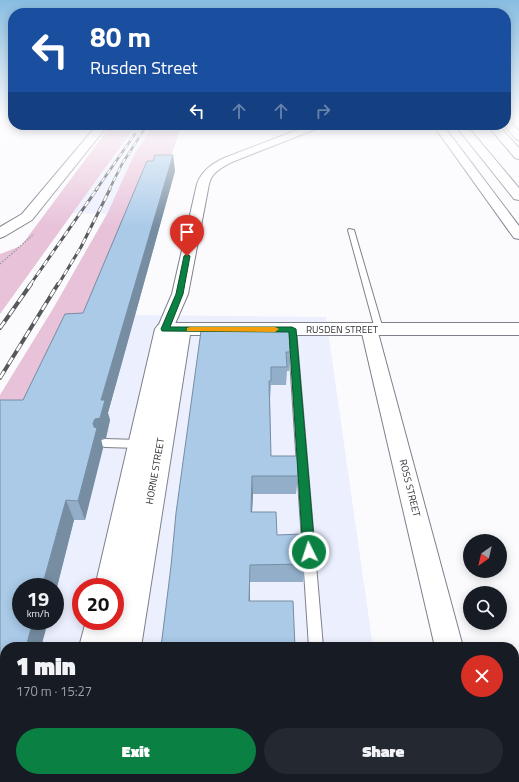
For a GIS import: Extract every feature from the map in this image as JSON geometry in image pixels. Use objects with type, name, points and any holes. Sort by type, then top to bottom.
[{"type":"main road","points":[[2,238],[25,226],[27,216],[80,153]]},
{"type":"main road","points":[[484,153],[519,196]]},
{"type":"main road","name":"RUSDEN STREET","points":[[173,329],[519,329]]},
{"type":"main road","name":"HORNE STREET","points":[[122,578],[149,432],[173,329]]},
{"type":"main road","points":[[97,642],[100,630]]},
{"type":"main road","name":"HORNE STREET","points":[[123,630],[124,642]]},
{"type":"street","name":"HORNE STREET","points":[[173,329],[204,177],[212,169],[228,160],[245,153]]},
{"type":"street","points":[[459,153],[519,235]]},
{"type":"street","name":"ROSS STREET","points":[[374,329],[449,642]]},
{"type":"lane","points":[[351,230],[374,329]]},
{"type":"lane","points":[[292,329],[316,642]]},
{"type":"lane","points":[[104,443],[149,432]]},
{"type":"path","points":[[0,264],[16,252],[34,234]]},
{"type":"shaded area","points":[[90,153],[115,153],[0,314],[0,254],[21,246]]},
{"type":"shaded area","points":[[115,153],[135,153],[107,214],[71,213]]},
{"type":"shaded area","points":[[135,153],[172,153],[169,162],[71,333],[31,420],[0,420],[0,395],[54,307],[107,214]]},
{"type":"shaded area","points":[[134,315],[326,317],[372,642],[0,642],[0,520],[85,520],[110,420],[107,420]]},
{"type":"building","points":[[155,155],[173,155],[101,400],[105,400],[100,418],[95,419],[93,423],[94,427],[97,428],[78,501],[66,500],[44,578],[12,578],[12,630],[31,630],[27,642],[0,642],[0,400],[23,400],[65,314],[83,313],[147,161],[153,161]]},
{"type":"building","points":[[201,331],[289,331],[290,352],[286,352],[287,367],[271,367],[271,381],[269,381],[271,456],[297,456],[298,476],[252,476],[251,512],[276,512],[277,535],[303,534],[305,564],[250,565],[249,601],[293,601],[295,642],[162,642],[176,513]]},
{"type":"railway","points":[[96,190],[121,153]]},
{"type":"railway","points":[[109,190],[129,153]]},
{"type":"railway","points":[[30,285],[97,189]]},
{"type":"railway","points":[[58,285],[81,247],[110,189]]},
{"type":"railway","points":[[0,328],[31,284]]},
{"type":"railway","points":[[0,378],[58,284]]},
{"type":"slow traffic","points":[[190,330],[275,329]]},
{"type":"route","points":[[187,256],[180,294],[165,329],[292,329],[309,552]]}]
